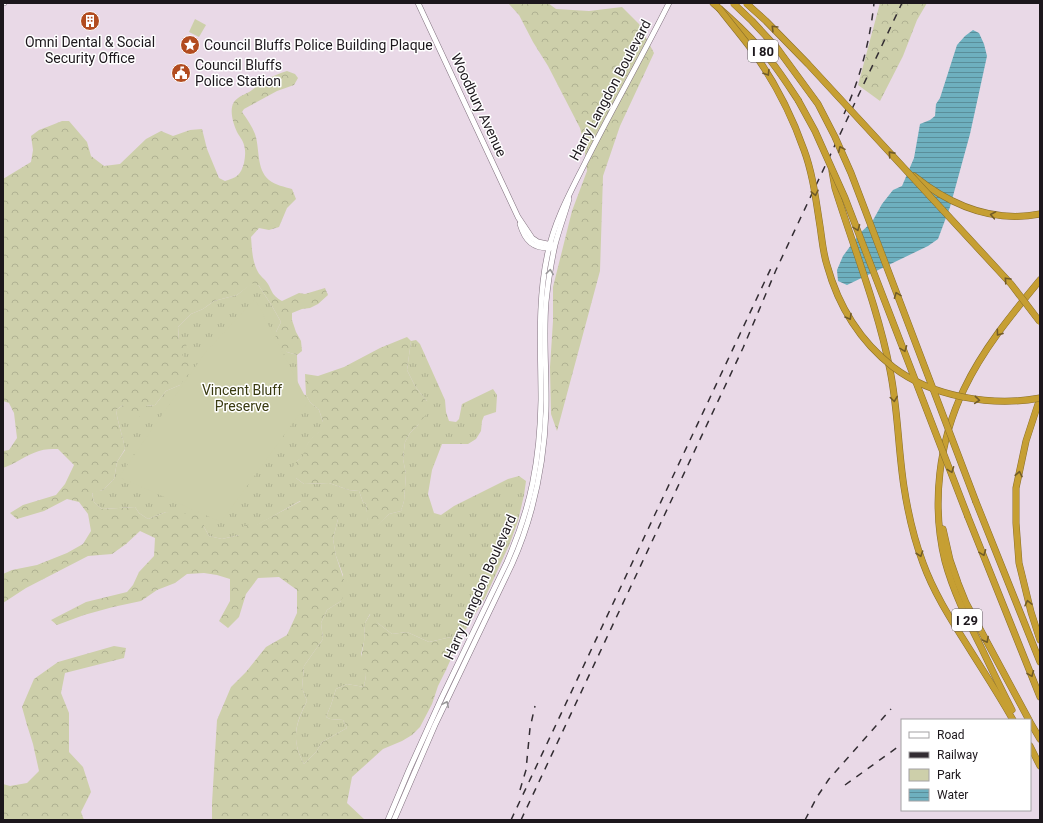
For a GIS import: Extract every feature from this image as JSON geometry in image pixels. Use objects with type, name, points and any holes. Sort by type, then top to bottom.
[{"type":"highway","name":"I 80","points":[[713,3],[749,36],[767,55],[783,77],[815,131],[831,166]]},
{"type":"highway","points":[[733,3],[777,48],[818,104],[835,137],[851,173],[976,502],[1040,662]]},
{"type":"highway","points":[[746,3],[783,37],[1011,284],[1040,322]]},
{"type":"highway","points":[[719,8],[749,46],[766,71],[791,117],[809,165],[826,263],[832,282],[849,318],[863,336],[893,367],[912,379],[938,390],[970,399],[993,401],[1029,400],[1040,398],[1026,441],[1016,488],[1016,523],[1019,563],[1031,612],[1040,640]]},
{"type":"highway","points":[[831,166],[846,198],[968,517],[1040,697]]},
{"type":"highway","points":[[831,166],[835,188],[871,294],[882,333],[891,372],[904,487],[912,527],[923,563],[949,617],[1012,719]]},
{"type":"highway","points":[[902,166],[927,186],[961,206],[975,211],[1009,217],[1032,216],[1040,214]]},
{"type":"highway","name":"I 29","points":[[1016,719],[969,624],[945,561],[938,512],[939,477],[943,453],[952,419],[964,389],[990,346],[1040,280]]},
{"type":"highway","points":[[938,512],[950,560],[966,603],[1028,719]]},
{"type":"highway","points":[[1031,724],[1040,740]]},
{"type":"highway","points":[[1031,749],[1040,766]]},
{"type":"main road","name":"Woodbury Avenue","points":[[418,3],[518,217],[522,230],[530,242],[539,244]]},
{"type":"main road","name":"Harry Langdon Boulevard","points":[[394,820],[435,725],[519,549],[531,515],[539,483],[544,443],[546,411],[545,314],[552,234],[572,188],[670,3]]},
{"type":"main road","name":"Harry Langdon Boulevard","points":[[388,820],[442,697],[510,556],[527,509],[535,473],[539,443],[541,400],[541,312],[546,259],[572,188]]},
{"type":"main road","points":[[539,244],[552,234]]},
{"type":"main road","points":[[539,244],[551,247]]},
{"type":"main road","points":[[539,244],[544,251],[546,259]]},
{"type":"green space","points":[[508,3],[548,3],[556,9],[589,11],[622,7],[639,24],[654,53],[620,126],[603,176],[600,271],[557,431],[551,414],[550,367],[553,321],[553,287],[572,211],[587,171],[584,144],[580,128],[548,66],[519,15]]},
{"type":"green space","points":[[880,3],[927,3],[917,20],[903,56],[880,101],[858,85]]},
{"type":"green space","points":[[195,19],[206,25],[199,37],[189,32]]},
{"type":"green space","points":[[287,71],[295,74],[298,78],[294,85],[277,91],[244,109],[242,112],[255,134],[260,164],[265,175],[274,183],[292,189],[296,199],[287,208],[279,227],[269,230],[259,228],[251,237],[253,259],[256,268],[267,282],[274,295],[282,301],[299,293],[305,294],[325,288],[328,295],[318,304],[310,308],[292,313],[292,320],[301,341],[302,351],[297,355],[287,352],[275,343],[276,332],[281,322],[259,286],[253,283],[237,295],[214,301],[203,309],[191,314],[178,327],[179,340],[187,344],[182,355],[187,359],[192,369],[180,385],[166,391],[155,405],[146,406],[144,413],[137,419],[128,415],[123,405],[116,410],[125,449],[117,462],[114,479],[103,490],[92,493],[94,502],[102,509],[135,507],[139,513],[148,519],[166,512],[204,515],[204,527],[209,536],[222,539],[239,535],[245,524],[256,525],[314,494],[328,497],[338,519],[333,539],[336,556],[347,589],[341,601],[327,610],[321,623],[323,639],[304,666],[302,688],[307,701],[297,725],[296,740],[297,747],[304,764],[316,752],[322,742],[347,728],[343,720],[330,719],[326,717],[336,689],[347,684],[364,687],[366,675],[360,663],[364,642],[365,623],[371,613],[379,624],[392,634],[407,632],[429,642],[451,637],[457,641],[454,652],[438,686],[432,704],[420,727],[412,735],[402,741],[383,749],[352,777],[347,803],[365,820],[212,820],[217,720],[231,687],[246,672],[266,647],[287,635],[297,613],[297,590],[279,577],[258,578],[246,594],[239,617],[228,628],[219,621],[230,601],[230,579],[204,573],[187,574],[175,583],[157,590],[141,601],[84,615],[57,625],[51,620],[86,602],[127,592],[133,585],[139,572],[154,556],[155,538],[140,531],[112,554],[88,556],[26,588],[3,603],[3,574],[12,570],[37,565],[67,553],[83,544],[91,531],[88,514],[79,502],[67,499],[44,511],[17,519],[10,513],[23,505],[56,495],[65,484],[74,465],[58,449],[51,449],[41,450],[3,468],[3,451],[9,450],[17,438],[14,413],[9,403],[3,401],[3,179],[31,162],[33,150],[31,136],[39,130],[62,121],[69,121],[87,142],[91,156],[104,166],[120,164],[146,139],[161,131],[173,136],[190,130],[202,129],[207,149],[219,178],[225,181],[232,179],[238,175],[241,170],[244,163],[245,154],[242,140],[233,121],[232,109],[234,102],[277,74]]},
{"type":"green space","points":[[253,282],[259,286],[281,322],[276,332],[287,352],[297,355],[298,394],[306,395],[310,402],[319,410],[323,422],[323,430],[310,441],[304,456],[297,461],[296,478],[304,484],[329,483],[349,490],[359,491],[363,502],[366,504],[368,521],[372,530],[389,514],[401,511],[404,501],[406,474],[403,459],[405,442],[410,433],[418,425],[427,401],[415,386],[407,370],[411,341],[416,340],[420,344],[445,400],[446,412],[449,421],[456,422],[459,419],[462,404],[493,389],[497,395],[496,412],[484,416],[481,431],[476,439],[468,444],[442,444],[432,470],[428,494],[434,513],[441,515],[454,506],[508,479],[519,476],[526,481],[518,521],[510,543],[485,598],[457,641],[451,637],[429,642],[407,632],[392,634],[379,624],[370,614],[365,623],[364,642],[361,654],[366,675],[364,687],[347,684],[336,689],[326,717],[330,719],[343,720],[347,728],[322,742],[316,752],[304,764],[297,747],[296,732],[297,725],[307,701],[302,688],[304,666],[323,639],[321,623],[327,610],[341,601],[343,575],[336,556],[333,539],[338,519],[300,501],[239,535],[222,539],[209,536],[204,527],[166,512],[148,519],[139,513],[135,507],[102,509],[94,502],[92,492],[103,490],[114,479],[117,462],[125,450],[116,410],[123,405],[155,405],[166,391],[180,385],[182,355],[178,327],[191,314],[203,309],[214,301],[237,295]]},
{"type":"green space","name":"Vincent Bluff Preserve","points":[[255,299],[308,402],[221,522],[119,477],[205,353]]},
{"type":"green space","points":[[407,337],[411,341],[407,370],[415,386],[427,401],[427,413],[410,433],[405,442],[403,459],[406,474],[404,501],[401,511],[389,514],[372,531],[368,521],[366,504],[363,502],[359,491],[349,490],[329,483],[304,484],[296,478],[292,468],[303,456],[310,440],[323,429],[323,422],[319,410],[310,402],[306,395],[305,374],[318,376],[344,367],[380,348]]},
{"type":"green space","points":[[114,646],[126,648],[124,658],[65,673],[61,693],[69,713],[69,752],[83,767],[91,792],[81,812],[84,820],[3,820],[3,784],[10,786],[27,783],[39,771],[22,707],[34,679],[58,662]]},
{"type":"water","points":[[973,30],[979,33],[987,56],[970,134],[950,207],[938,239],[928,246],[847,285],[838,281],[837,270],[843,256],[860,233],[872,222],[882,204],[893,190],[902,186],[914,158],[920,124],[935,116],[936,104],[940,98],[957,45]]},
{"type":"railway","points":[[844,114],[864,60],[874,3]]},
{"type":"railway","points":[[521,820],[743,348],[776,270],[902,3]]},
{"type":"railway","points":[[511,820],[772,266]]},
{"type":"railway","points":[[520,790],[526,770],[530,728],[535,706]]},
{"type":"railway","points":[[805,820],[817,797],[829,779],[891,709]]},
{"type":"railway","points":[[845,785],[901,745]]},
{"type":"place","name":"Omni Dental & Social Security Office","points":[[90,21]]},
{"type":"place","name":"Council Bluffs Police Building Plaque","points":[[190,45]]},
{"type":"place","name":"Council Bluffs Police Station","points":[[181,73]]}]
